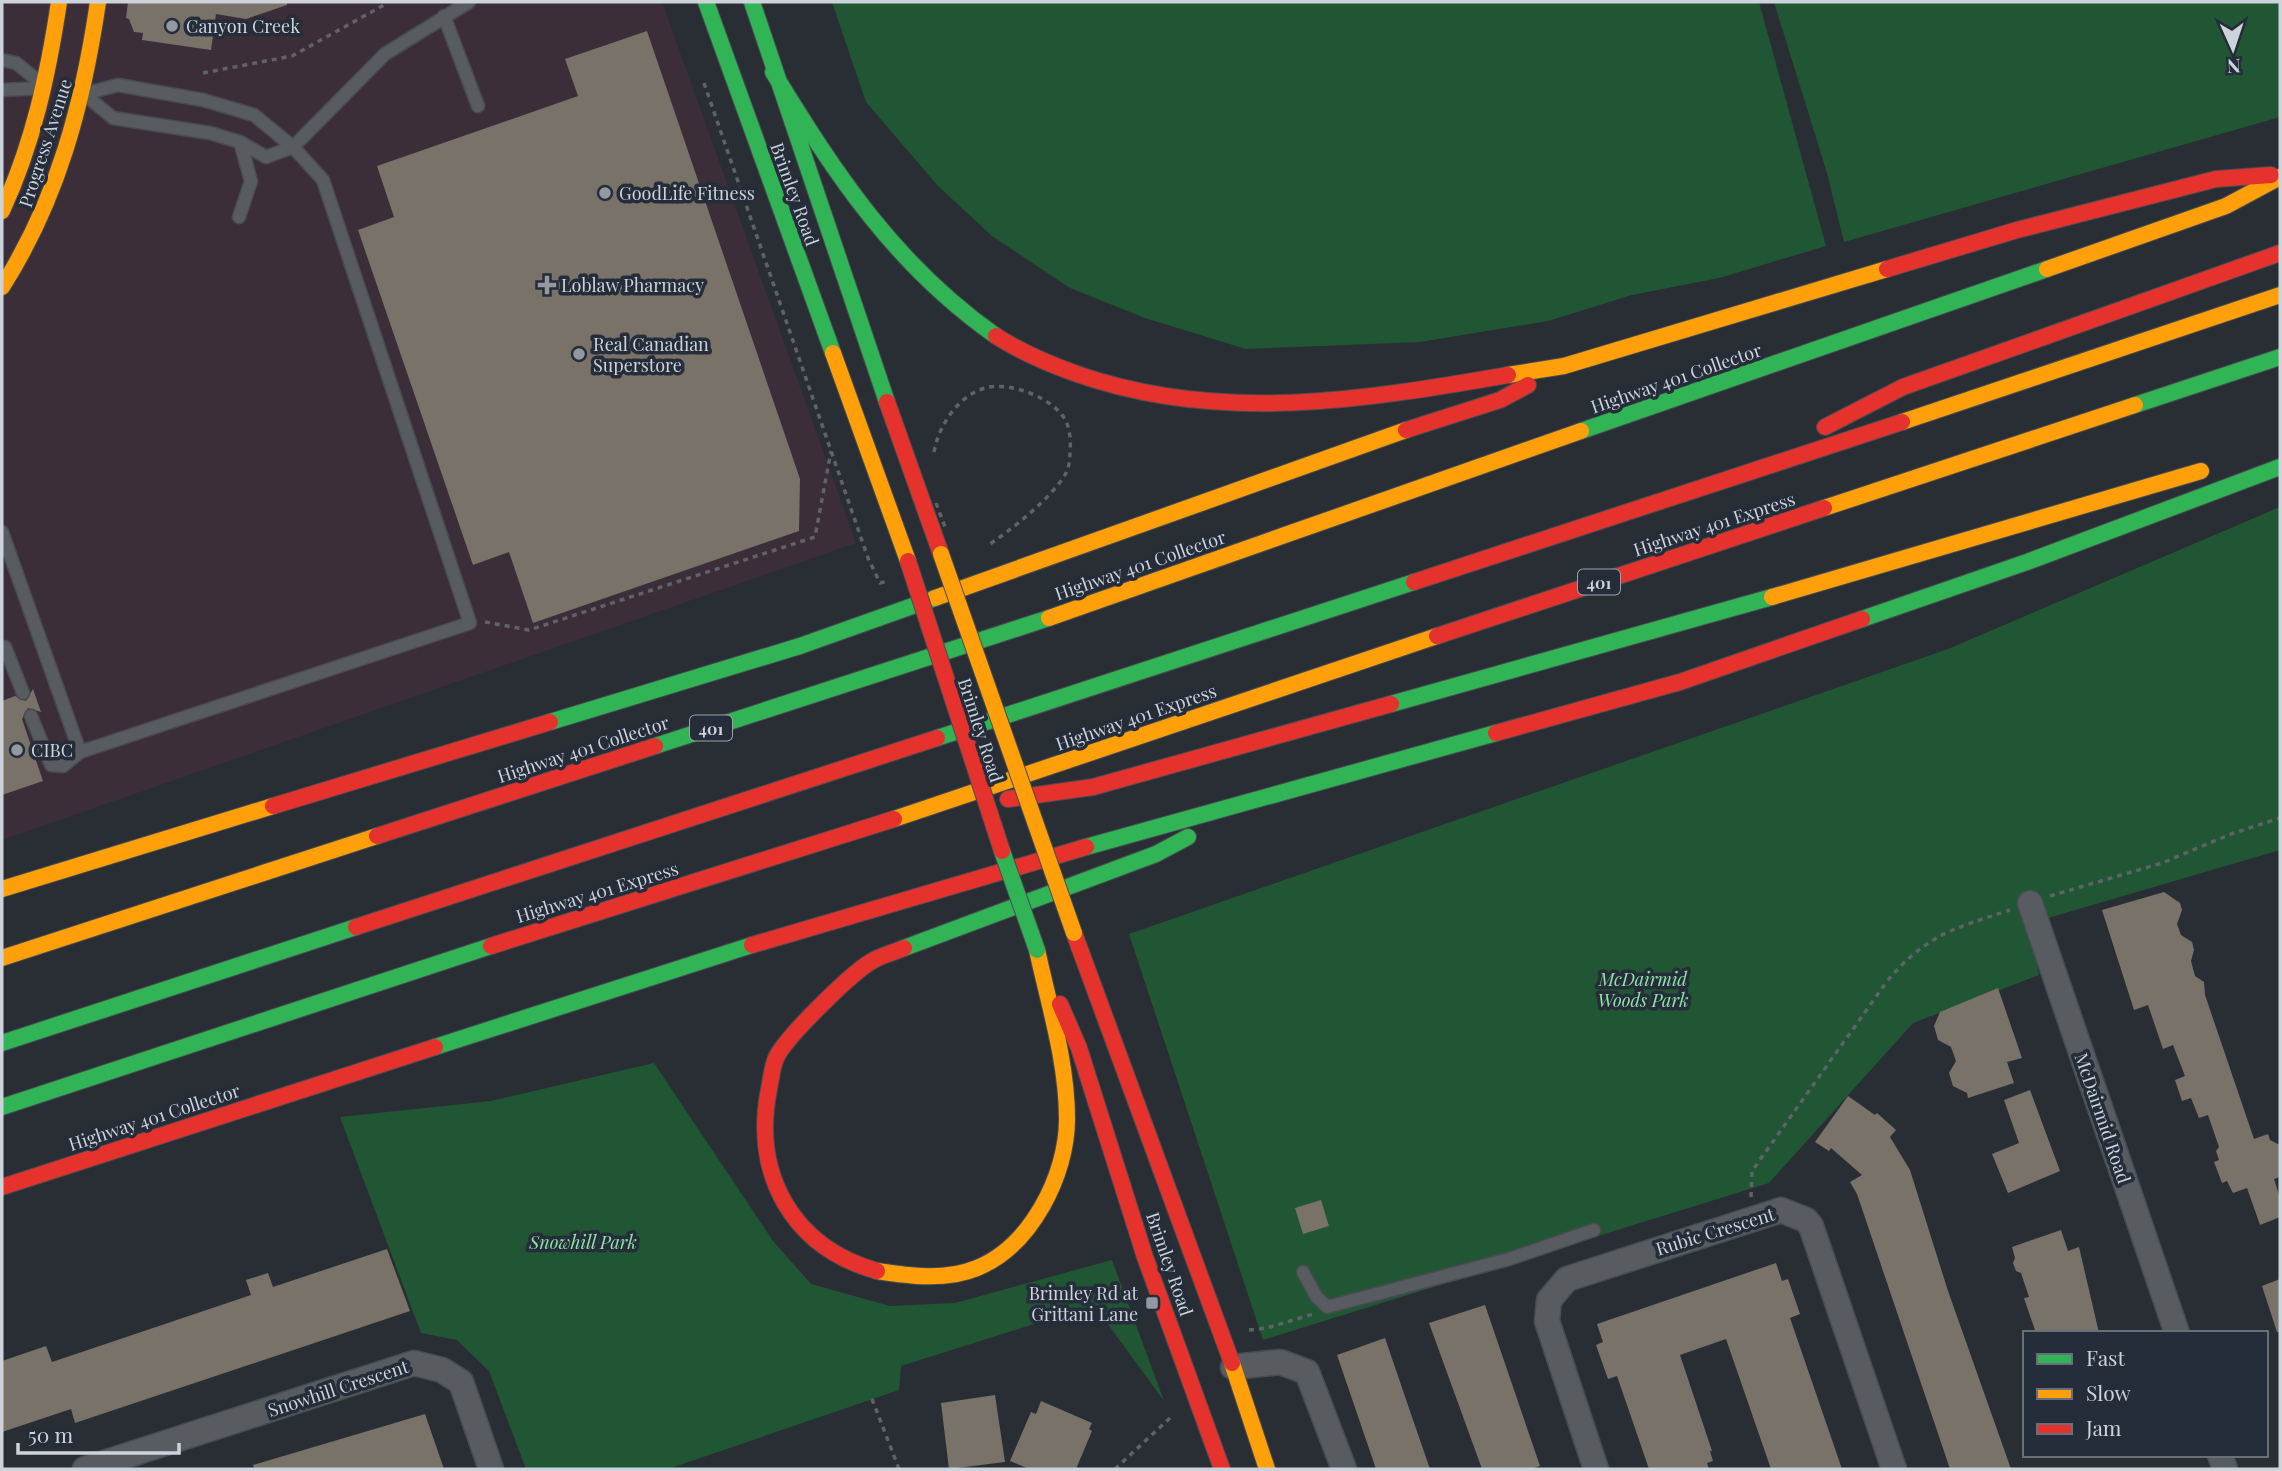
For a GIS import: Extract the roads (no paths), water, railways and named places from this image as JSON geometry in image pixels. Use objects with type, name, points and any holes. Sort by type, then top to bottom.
[{"type":"main road","name":"Progress Avenue","points":[[2,211],[21,167],[46,87],[59,2]]},
{"type":"main road","name":"Progress Avenue","points":[[2,288],[37,226],[61,166],[84,94],[98,2]]},
{"type":"main road","name":"Brimley Road","points":[[706,2],[908,561],[978,784],[1037,950],[1079,1048],[1145,1258],[1222,1469]]},
{"type":"main road","name":"Brimley Road","points":[[752,2],[773,72],[1074,933],[1233,1367],[1267,1469]]},
{"type":"main road","points":[[773,72],[856,202],[913,266],[974,318],[1018,349],[1096,381],[1177,401],[1253,406],[1334,402],[1418,392],[1493,376],[1564,366],[2017,230],[2216,179],[2280,175]]},
{"type":"main road","points":[[46,87],[84,94]]},
{"type":"main road","name":"Highway 401 Collector","points":[[2,958],[1035,622],[2226,206],[2280,175]]},
{"type":"main road","points":[[1721,480],[1903,387],[2280,253]]},
{"type":"main road","points":[[2,1043],[1985,395],[2280,295]]},
{"type":"main road","name":"Highway 401 Express","points":[[2,1107],[458,957],[919,811],[1331,671],[2280,357]]},
{"type":"main road","points":[[2,889],[800,646],[1415,427],[1500,400],[1564,366]]},
{"type":"main road","points":[[919,811],[1093,787],[1932,552],[2213,467]]},
{"type":"main road","name":"Highway 401 Collector","points":[[2,1188],[797,930],[1020,865],[1680,682],[2026,562],[2280,467]]},
{"type":"main road","points":[[1037,950],[1061,1060],[1067,1120],[1060,1163],[1041,1209],[1016,1243],[977,1268],[921,1278],[874,1270],[826,1250],[799,1226],[769,1172],[764,1116],[776,1057],[822,1003],[873,960],[1156,854],[1254,801]]},
{"type":"street","name":"McDairmid Road","points":[[2030,903],[2176,1331]]},
{"type":"street","name":"Rubic Crescent","points":[[1596,1469],[1547,1321],[1549,1300],[1567,1279],[1781,1210],[1807,1220],[1811,1226],[1894,1469]]},
{"type":"street","points":[[1233,1367],[1280,1362],[1307,1372],[1343,1469]]},
{"type":"street","name":"Snowhill Crescent","points":[[85,1469],[414,1363],[442,1370],[461,1382],[491,1469]]},
{"type":"lane","points":[[84,94],[113,118],[210,133],[240,142],[266,157],[293,147],[385,54],[469,2]]},
{"type":"lane","points":[[444,16],[478,106]]},
{"type":"lane","points":[[2,60],[16,63],[46,87]]},
{"type":"lane","points":[[31,716],[51,765],[63,766],[80,752],[470,624],[323,180],[293,147],[254,115],[204,100],[118,85],[84,94]]},
{"type":"lane","points":[[2,90],[46,87]]},
{"type":"lane","points":[[239,217],[251,181],[240,142]]},
{"type":"lane","points":[[2,532],[80,752]]},
{"type":"lane","points":[[5,647],[23,693]]},
{"type":"lane","points":[[1303,1272],[1316,1296],[1327,1307],[1509,1259],[1594,1230]]},
{"type":"place","name":"Canyon Creek","points":[[172,26]]},
{"type":"place","name":"GoodLife Fitness","points":[[605,193]]},
{"type":"place","name":"Loblaw Pharmacy","points":[[547,285]]},
{"type":"place","name":"Real Canadian Superstore","points":[[579,354]]},
{"type":"place","name":"CIBC","points":[[17,750]]},
{"type":"place","name":"Brimley Rd at Grittani Lane","points":[[1152,1303]]},
{"type":"park label","name":"McDairmid Woods Park","points":[[1643,989]]},
{"type":"park label","name":"Snowhill Park","points":[[583,1242]]}]
